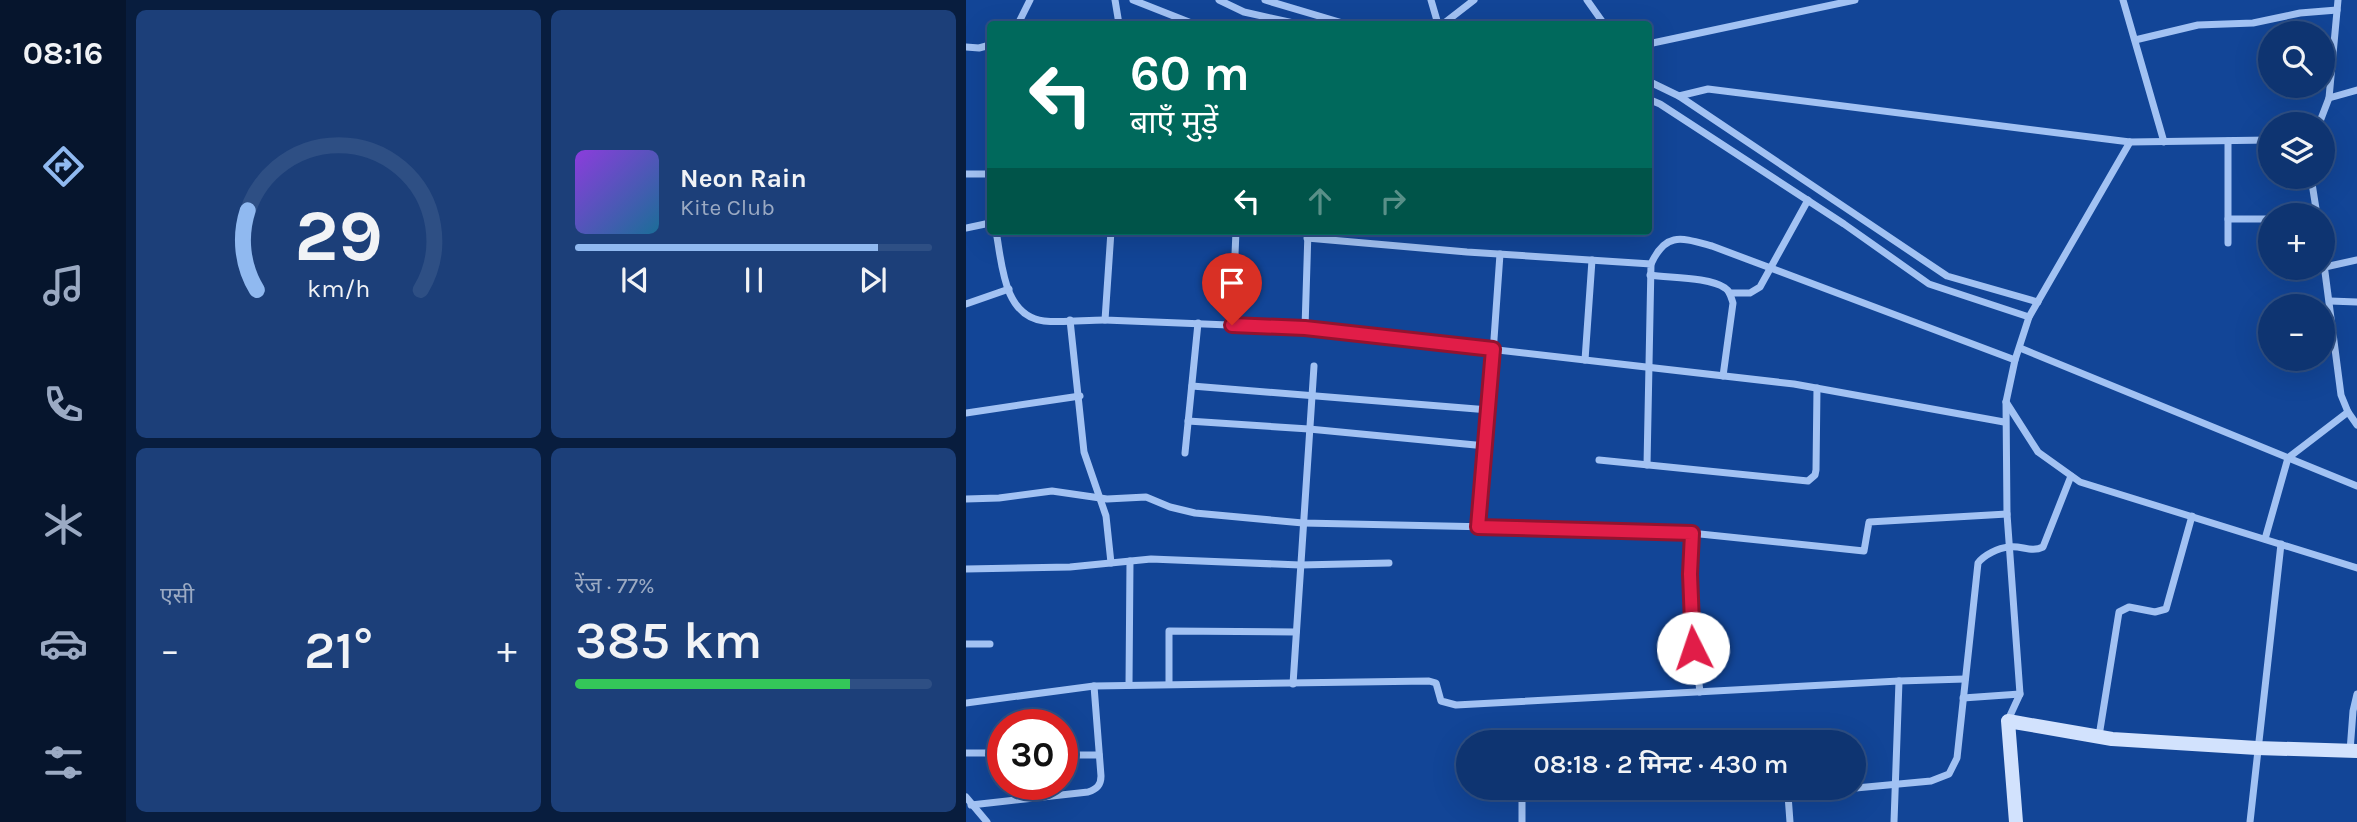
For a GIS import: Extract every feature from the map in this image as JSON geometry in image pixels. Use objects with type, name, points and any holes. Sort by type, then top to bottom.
[{"type":"main road","points":[[2016,822],[2008,721],[2112,739],[2354,751]]},
{"type":"street","points":[[1020,21],[1030,0]]},
{"type":"street","points":[[1115,0],[1118,21]]},
{"type":"street","points":[[1133,0],[1187,21]]},
{"type":"street","points":[[1219,0],[1244,12],[1284,21]]},
{"type":"street","points":[[1265,0],[1336,21]]},
{"type":"street","points":[[1294,9],[1296,0]]},
{"type":"street","points":[[1431,0],[1439,21]]},
{"type":"street","points":[[1444,21],[1474,0]]},
{"type":"street","points":[[1587,0],[1602,21]]},
{"type":"street","points":[[1803,0],[1806,10]]},
{"type":"street","points":[[1652,43],[1856,0]]},
{"type":"street","points":[[2123,0],[2164,142]]},
{"type":"street","points":[[2324,112],[2329,99],[2338,0]]},
{"type":"street","points":[[2135,40],[2198,26],[2253,23],[2300,13],[2337,10]]},
{"type":"street","points":[[966,47],[987,46]]},
{"type":"street","points":[[1652,83],[1679,96],[1947,276],[2038,302]]},
{"type":"street","points":[[1679,96],[1708,89],[2130,142],[2258,140]]},
{"type":"street","points":[[2329,99],[2357,90]]},
{"type":"street","points":[[1652,101],[1808,200],[1930,284],[2029,317]]},
{"type":"street","points":[[2228,141],[2228,243]]},
{"type":"street","points":[[2008,721],[2021,694],[2007,514],[2004,422],[2006,402],[2015,360],[2029,317],[2130,142]]},
{"type":"street","points":[[966,174],[987,174]]},
{"type":"street","points":[[1730,293],[1755,291],[1771,268],[1808,200]]},
{"type":"street","points":[[2228,219],[2258,219]]},
{"type":"street","points":[[966,228],[987,224]]},
{"type":"street","points":[[997,235],[1009,289],[1016,307],[1025,315],[1045,321],[1105,320],[1305,328],[1817,388],[2004,422]]},
{"type":"street","points":[[1105,320],[1111,235]]},
{"type":"street","points":[[1232,325],[1236,235]]},
{"type":"street","points":[[1305,328],[1307,235]]},
{"type":"street","points":[[1317,235],[1500,254],[1651,264]]},
{"type":"street","points":[[1647,465],[1650,275],[1651,264],[1657,251],[1666,242],[1685,239],[1712,246],[2015,360]]},
{"type":"street","points":[[1478,527],[1500,254]]},
{"type":"street","points":[[1585,360],[1592,260]]},
{"type":"street","points":[[2335,265],[2357,260]]},
{"type":"street","points":[[1650,275],[1713,283],[1730,293],[1733,303],[1723,376]]},
{"type":"street","points":[[966,304],[1009,289]]},
{"type":"street","points":[[2335,300],[2357,302]]},
{"type":"street","points":[[1070,320],[1084,452],[1106,516],[1111,563]]},
{"type":"street","points":[[1185,453],[1198,323]]},
{"type":"street","points":[[2335,343],[2341,395],[2357,425]]},
{"type":"street","points":[[2020,348],[2357,486]]},
{"type":"street","points":[[1293,684],[1314,366]]},
{"type":"street","points":[[1192,386],[1489,410]]},
{"type":"street","points":[[1599,460],[1808,481],[1815,475],[1817,388]]},
{"type":"street","points":[[966,413],[1080,396]]},
{"type":"street","points":[[2006,402],[2038,452],[2080,482],[2357,568]]},
{"type":"street","points":[[2265,539],[2288,457],[2348,412]]},
{"type":"street","points":[[1188,421],[1309,429],[1486,446]]},
{"type":"street","points":[[1866,787],[1931,781],[1949,774],[1957,758],[1976,571],[1981,559],[2009,547],[2036,550],[2043,547],[2071,476]]},
{"type":"street","points":[[966,499],[1052,491],[1099,498],[1146,497],[1195,513],[1303,523],[1692,533],[1864,551],[1870,522],[2007,514]]},
{"type":"street","points":[[2099,736],[2119,612],[2129,607],[2155,612],[2166,609],[2192,516]]},
{"type":"street","points":[[1692,533],[1690,611],[1700,692]]},
{"type":"street","points":[[2252,820],[2257,748],[2281,544]]},
{"type":"street","points":[[966,569],[1070,567],[1151,559],[1300,565],[1389,563]]},
{"type":"street","points":[[1129,685],[1130,561]]},
{"type":"street","points":[[1169,684],[1169,631],[1296,632]]},
{"type":"street","points":[[966,645],[990,644]]},
{"type":"street","points":[[966,703],[1094,686],[1169,684],[1433,682],[1441,701],[1456,705],[1965,679]]},
{"type":"street","points":[[1894,822],[1899,681]]},
{"type":"street","points":[[971,805],[1095,789],[1101,782],[1094,686]]},
{"type":"street","points":[[1964,698],[2021,694]]},
{"type":"street","points":[[2354,751],[2353,711],[2357,694]]},
{"type":"street","points":[[966,753],[987,753]]},
{"type":"street","points":[[1078,755],[1099,755]]},
{"type":"street","points":[[966,797],[987,822]]},
{"type":"street","points":[[1522,800],[1522,822]]},
{"type":"street","points":[[1788,800],[1790,822]]},
{"type":"route","points":[[1232,325],[1305,328],[1493,349],[1478,527],[1692,533],[1690,611],[1693,648]]}]
